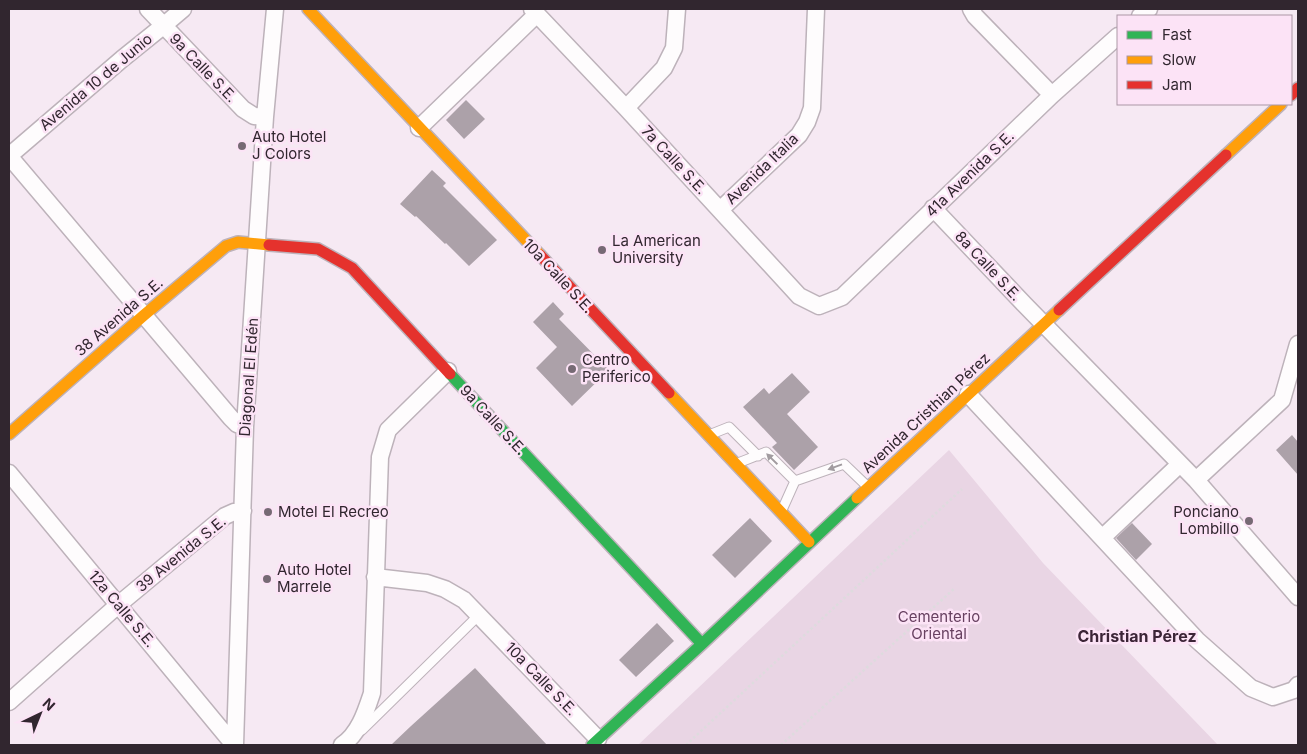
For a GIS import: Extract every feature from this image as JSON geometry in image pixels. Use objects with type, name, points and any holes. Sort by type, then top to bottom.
[{"type":"street","name":"9a Calle S.E.","points":[[148,9],[243,109],[254,116],[265,117]]},
{"type":"street","name":"Avenida 10 de Junio","points":[[9,156],[183,9]]},
{"type":"street","name":"Diagonal El Edén","points":[[235,745],[245,427],[265,117],[275,9]]},
{"type":"street","name":"10a Calle S.E.","points":[[308,9],[809,542]]},
{"type":"street","points":[[626,108],[664,68],[674,48],[677,9]]},
{"type":"street","name":"Avenida Italia","points":[[720,210],[799,135],[806,122],[812,108],[816,9]]},
{"type":"street","points":[[971,9],[975,16],[1052,95]]},
{"type":"street","points":[[419,128],[534,11]]},
{"type":"street","name":"7a Calle S.E.","points":[[534,11],[799,296],[819,306]]},
{"type":"street","name":"41a Avenida S.E.","points":[[819,306],[842,297],[1052,95],[1117,37]]},
{"type":"street","name":"Avenida Cristhian Pérez","points":[[595,742],[1280,105]]},
{"type":"street","points":[[9,156],[230,418],[237,424],[245,427]]},
{"type":"street","name":"8a Calle S.E.","points":[[933,208],[1043,324],[1196,480],[1298,597]]},
{"type":"street","name":"38 Avenida S.E.","points":[[9,434],[226,246],[238,242],[258,243]]},
{"type":"street","name":"9a Calle S.E.","points":[[258,243],[318,249],[352,268],[702,644]]},
{"type":"street","points":[[1196,480],[1282,400],[1298,344]]},
{"type":"street","points":[[346,743],[364,716],[372,693],[380,457],[388,430],[448,371]]},
{"type":"street","points":[[968,394],[1198,640],[1251,688],[1272,697],[1294,690],[1298,685]]},
{"type":"street","points":[[1102,538],[1180,464]]},
{"type":"street","name":"12a Calle S.E.","points":[[9,473],[235,745]]},
{"type":"street","name":"39 Avenida S.E.","points":[[9,702],[118,605],[225,516],[243,511]]},
{"type":"street","name":"10a Calle S.E.","points":[[375,577],[427,583],[445,589],[464,600],[479,614],[595,742]]},
{"type":"lane","points":[[709,435],[729,427],[758,456]]},
{"type":"lane","points":[[736,464],[766,452],[795,481]]},
{"type":"lane","points":[[781,512],[795,481],[844,464],[868,487]]},
{"type":"lane","points":[[346,743],[384,709],[479,614]]},
{"type":"path","points":[[686,745],[962,489]]},
{"type":"path","points":[[781,745],[955,588]]},
{"type":"green space","name":"Cementerio Oriental","points":[[949,450],[1043,563],[1218,745],[638,745]]},
{"type":"building","points":[[466,100],[485,119],[464,139],[446,120]]},
{"type":"building","points":[[432,170],[446,183],[443,186],[497,240],[469,266],[416,216],[400,204]]},
{"type":"building","name":"Centro Periferico","points":[[553,302],[564,314],[559,319],[609,370],[572,406],[536,368],[557,347],[533,322]]},
{"type":"building","points":[[792,373],[810,392],[787,414],[818,447],[794,470],[772,447],[777,443],[743,407],[764,388],[769,394]]},
{"type":"building","points":[[1292,435],[1298,442],[1298,475],[1276,450]]},
{"type":"building","points":[[750,518],[772,541],[735,578],[712,555]]},
{"type":"building","points":[[1132,523],[1152,544],[1136,560],[1116,538]]},
{"type":"building","points":[[657,623],[674,641],[636,677],[619,660]]},
{"type":"building","points":[[475,668],[547,745],[391,745],[411,726]]},
{"type":"traffic: fast","points":[[450,374],[702,644]]},
{"type":"traffic: fast","points":[[592,745],[857,498]]},
{"type":"traffic: slow","points":[[308,9],[540,255]]},
{"type":"traffic: slow","points":[[1226,155],[1280,105]]},
{"type":"traffic: slow","points":[[9,434],[226,246],[238,242],[269,245]]},
{"type":"traffic: slow","points":[[857,498],[1059,310]]},
{"type":"traffic: slow","points":[[669,393],[809,542]]},
{"type":"traffic: jam","points":[[1292,94],[1298,88]]},
{"type":"traffic: jam","points":[[1059,310],[1226,155]]},
{"type":"traffic: jam","points":[[269,245],[318,249],[352,268],[450,374]]},
{"type":"traffic: jam","points":[[540,255],[669,393]]},
{"type":"place","name":"Auto Hotel J Colors","points":[[242,146]]},
{"type":"place","name":"La American University","points":[[602,250]]},
{"type":"place","name":"Centro Periferico","points":[[572,369]]},
{"type":"place","name":"Motel El Recreo","points":[[268,512]]},
{"type":"place","name":"Ponciano Lombillo","points":[[1249,521]]},
{"type":"place","name":"Auto Hotel Marrele","points":[[267,579]]},
{"type":"district","name":"Christian Pérez","points":[[1137,636]]}]
